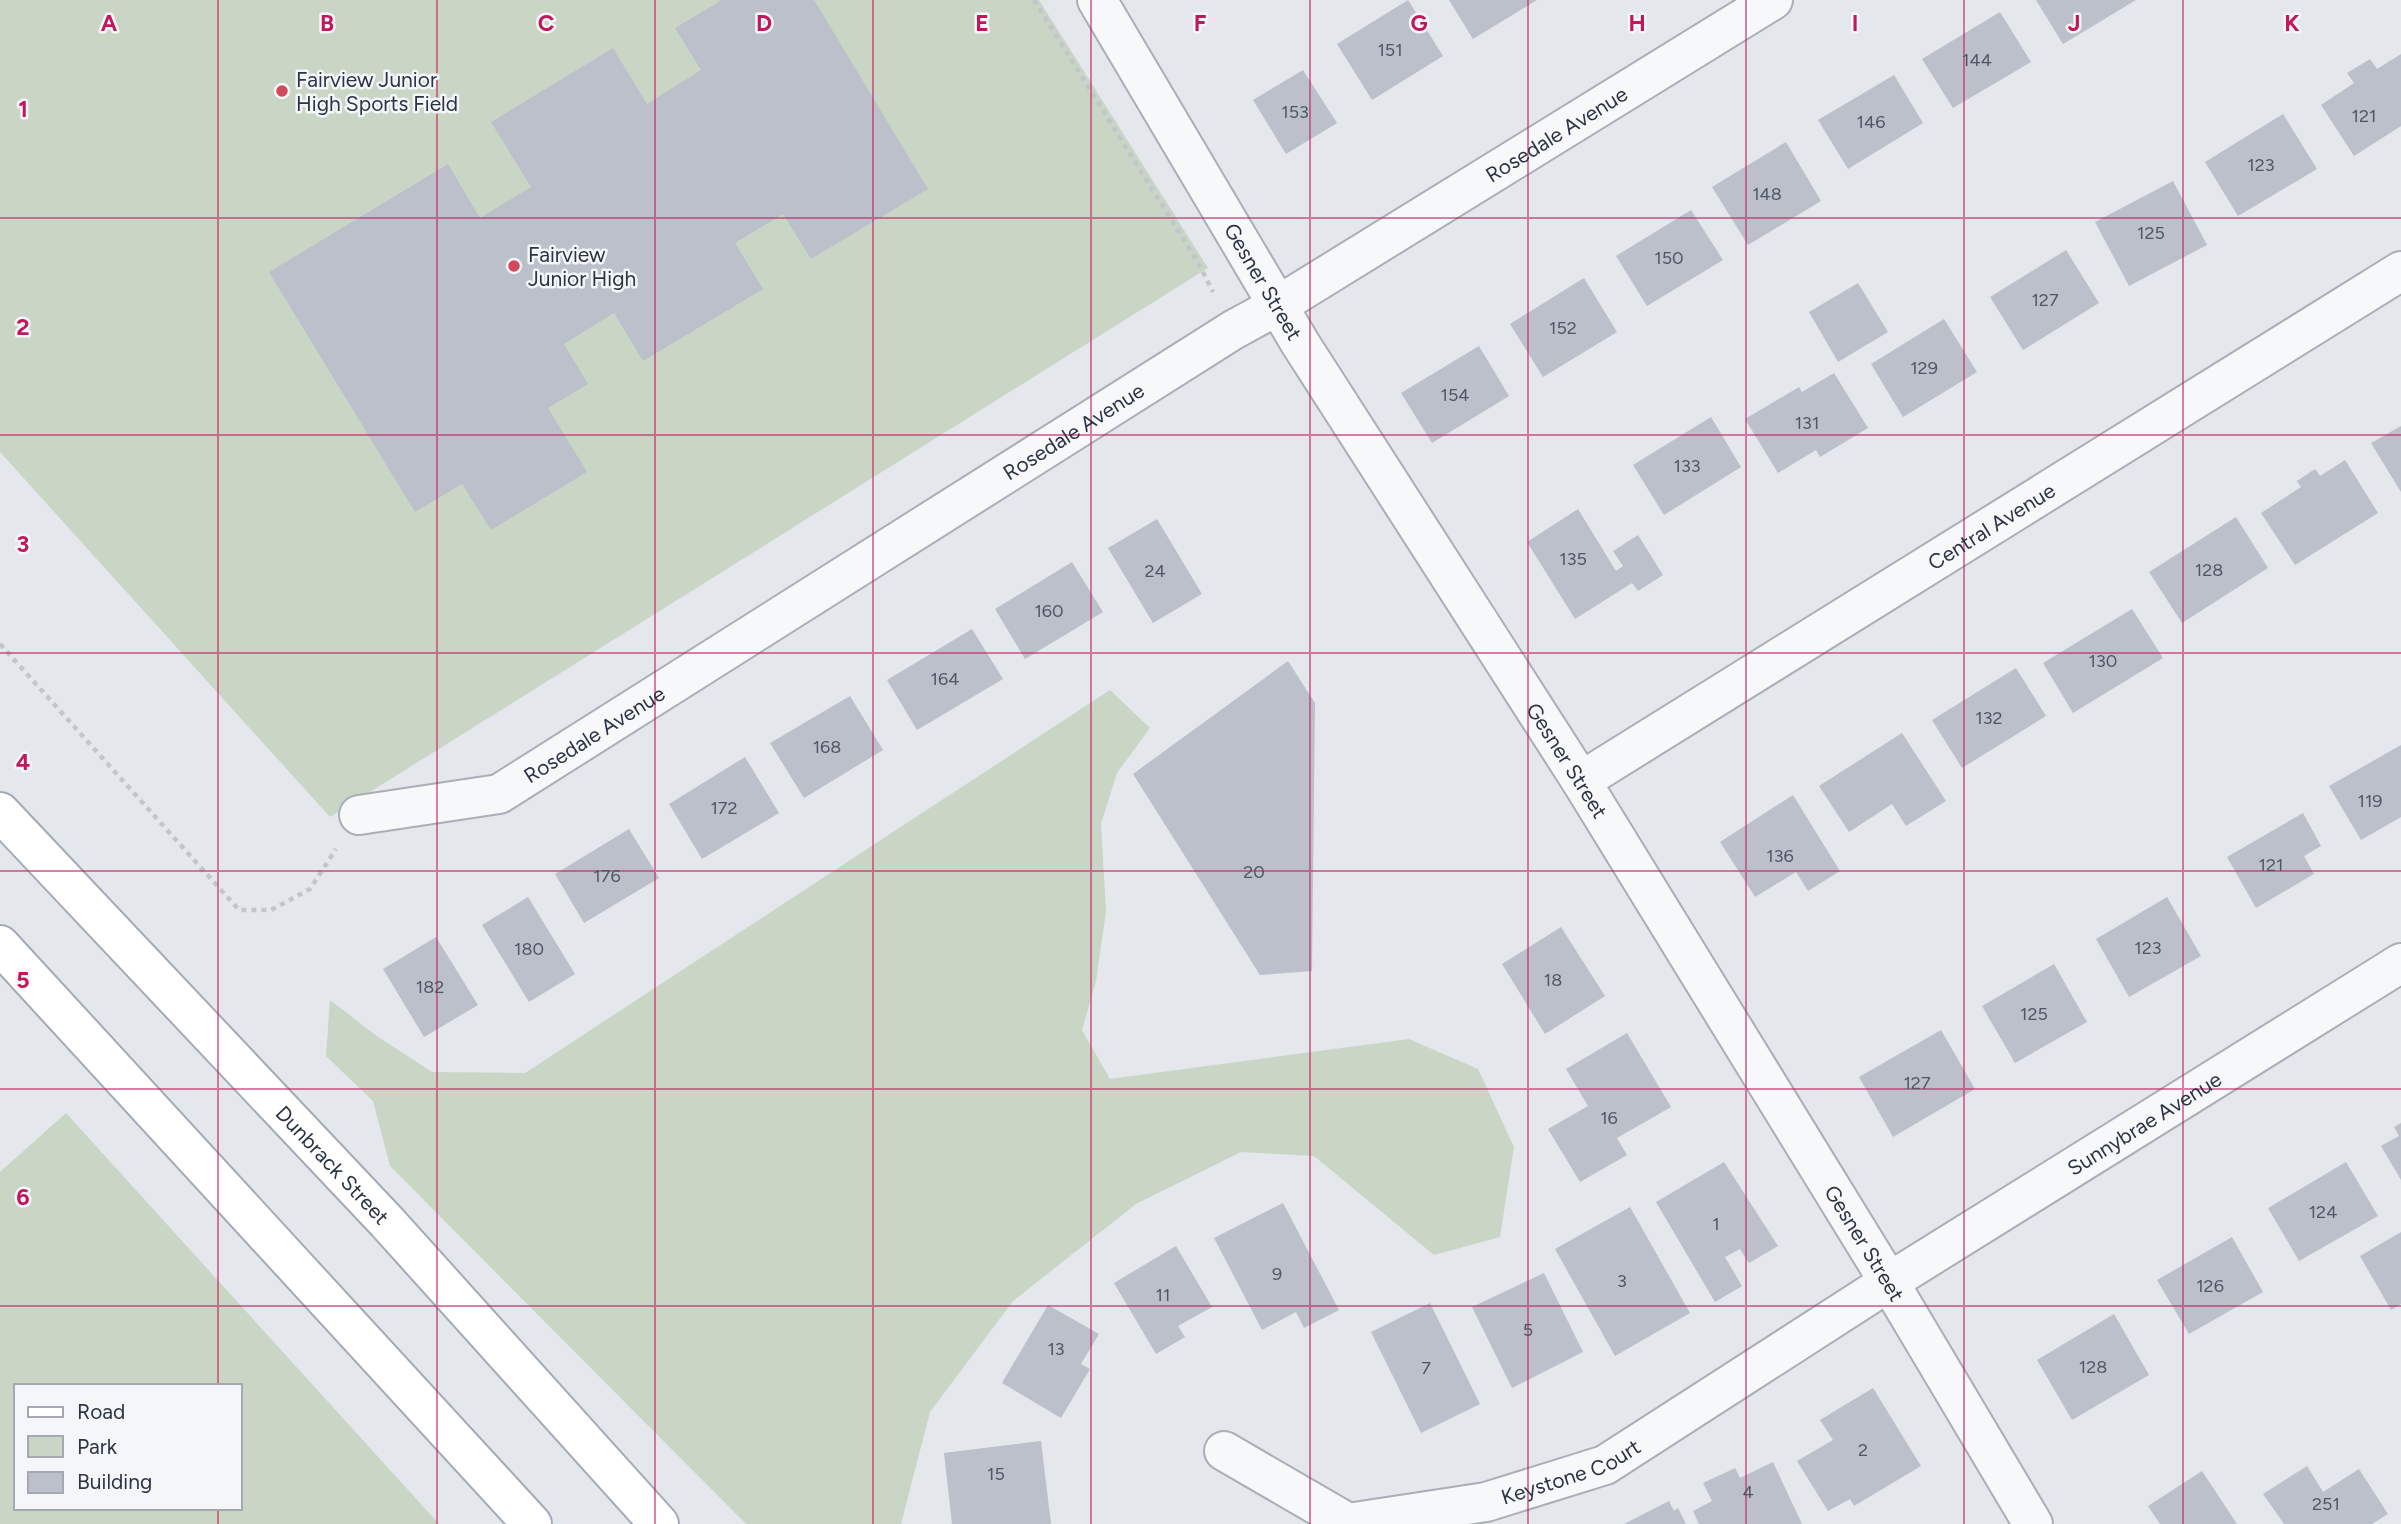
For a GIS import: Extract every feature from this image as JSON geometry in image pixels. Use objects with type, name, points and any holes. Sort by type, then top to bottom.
[{"type":"main road","name":"Dunbrack Street","points":[[0,812],[387,1222],[659,1524]]},
{"type":"main road","points":[[0,945],[532,1524]]},
{"type":"street","name":"Gesner Street","points":[[1097,0],[1277,306],[1581,781],[1889,1282],[2033,1524]]},
{"type":"street","name":"Rosedale Avenue","points":[[359,816],[499,794],[1233,330],[1277,306],[1773,0]]},
{"type":"street","name":"Central Avenue","points":[[1581,781],[2401,271]]},
{"type":"street","name":"Sunnybrae Avenue","points":[[1889,1282],[2401,963]]},
{"type":"street","name":"Keystone Court","points":[[1224,1451],[1348,1523],[1486,1502],[1605,1465],[1889,1282]]},
{"type":"path","points":[[1034,0],[1199,264],[1233,330]]},
{"type":"path","points":[[0,644],[239,910],[271,910],[310,889],[359,816]]},
{"type":"green space","points":[[0,0],[1039,0],[1208,268],[330,817],[0,452]]},
{"type":"green space","points":[[1110,690],[1150,728],[1117,773],[1101,824],[1106,911],[1096,981],[1082,1030],[1110,1079],[1409,1039],[1478,1069],[1514,1147],[1500,1237],[1434,1255],[1314,1156],[1241,1152],[1136,1204],[1013,1301],[930,1412],[901,1524],[746,1524],[390,1166],[373,1101],[326,1056],[330,1000],[378,1037],[432,1072],[525,1073]]},
{"type":"green space","points":[[66,1113],[439,1524],[0,1524],[0,1172]]},
{"type":"building","name":"Fairview Junior High","points":[[722,0],[814,0],[928,189],[811,259],[783,214],[735,243],[763,289],[643,361],[614,313],[564,344],[588,384],[548,408],[587,472],[491,530],[462,484],[415,512],[269,272],[448,164],[480,218],[531,187],[491,122],[613,48],[647,104],[701,70],[675,28]]},
{"type":"building","points":[[1408,0],[1443,56],[1372,100],[1337,44]]},
{"type":"building","points":[[1449,0],[1537,0],[1473,39]]},
{"type":"building","points":[[2036,0],[2136,0],[2063,44]]},
{"type":"building","points":[[2000,12],[2031,62],[1953,108],[1922,59]]},
{"type":"building","points":[[2401,54],[2401,126],[2354,156],[2321,105],[2354,83],[2347,73],[2370,59],[2377,69]]},
{"type":"building","points":[[1303,70],[1337,123],[1286,154],[1253,100]]},
{"type":"building","points":[[1894,75],[1923,123],[1848,169],[1818,120]]},
{"type":"building","points":[[2283,114],[2317,169],[2238,216],[2205,162]]},
{"type":"building","points":[[1786,142],[1821,201],[1748,245],[1712,187]]},
{"type":"building","points":[[2173,181],[2207,245],[2129,286],[2095,222]]},
{"type":"building","points":[[1691,210],[1723,260],[1647,306],[1616,256]]},
{"type":"building","points":[[2066,250],[2099,303],[2023,350],[1990,297]]},
{"type":"building","points":[[1584,278],[1617,332],[1543,377],[1510,324]]},
{"type":"building","points":[[1858,283],[1888,332],[1838,362],[1809,312]]},
{"type":"building","points":[[1944,319],[1977,372],[1903,417],[1871,364]]},
{"type":"building","points":[[1479,346],[1509,396],[1432,443],[1401,393]]},
{"type":"building","points":[[1834,373],[1868,428],[1820,457],[1816,450],[1778,473],[1745,419],[1799,387],[1802,392]]},
{"type":"building","points":[[1711,417],[1741,467],[1664,515],[1633,465]]},
{"type":"building","points":[[2401,426],[2401,492],[2371,443]]},
{"type":"building","points":[[2345,460],[2378,513],[2295,565],[2261,513],[2301,487],[2297,481],[2315,469],[2320,476]]},
{"type":"building","points":[[1578,509],[1616,571],[1623,566],[1613,551],[1638,535],[1663,575],[1638,591],[1632,583],[1575,619],[1527,542]]},
{"type":"building","points":[[2236,517],[2268,568],[2182,623],[2149,572]]},
{"type":"building","points":[[1157,519],[1202,594],[1153,623],[1108,548]]},
{"type":"building","points":[[1072,562],[1103,612],[1025,659],[995,609]]},
{"type":"building","points":[[2132,609],[2163,658],[2073,713],[2043,663]]},
{"type":"building","points":[[972,629],[1003,679],[917,730],[887,680]]},
{"type":"building","points":[[1288,661],[1315,703],[1312,971],[1260,975],[1133,774]]},
{"type":"building","points":[[2016,668],[2046,716],[1962,768],[1932,720]]},
{"type":"building","points":[[850,696],[883,750],[804,798],[770,743]]},
{"type":"building","points":[[1902,733],[1946,801],[1906,826],[1892,804],[1849,832],[1819,786]]},
{"type":"building","points":[[2401,745],[2401,817],[2361,840],[2329,786]]},
{"type":"building","points":[[745,757],[779,813],[702,859],[669,804]]},
{"type":"building","points":[[1793,795],[1840,871],[1808,891],[1796,872],[1755,897],[1720,842]]},
{"type":"building","points":[[2303,813],[2321,846],[2304,856],[2314,874],[2256,908],[2227,857]]},
{"type":"building","points":[[629,829],[659,878],[584,923],[555,874]]},
{"type":"building","points":[[528,897],[575,974],[529,1002],[482,925]]},
{"type":"building","points":[[2167,897],[2201,956],[2129,997],[2096,939]]},
{"type":"building","points":[[1561,927],[1605,996],[1545,1034],[1502,964]]},
{"type":"building","points":[[436,937],[478,1005],[424,1037],[383,969]]},
{"type":"building","points":[[2054,964],[2087,1022],[2015,1063],[1982,1006]]},
{"type":"building","points":[[1941,1030],[1975,1089],[1893,1137],[1859,1077]]},
{"type":"building","points":[[1627,1033],[1671,1107],[1617,1138],[1627,1155],[1580,1182],[1548,1129],[1588,1106],[1566,1069]]},
{"type":"building","points":[[2401,1123],[2401,1180],[2381,1146],[2399,1136],[2394,1127]]},
{"type":"building","points":[[1724,1162],[1778,1246],[1749,1263],[1740,1249],[1725,1257],[1742,1286],[1715,1302],[1656,1202]]},
{"type":"building","points":[[2346,1162],[2378,1216],[2299,1261],[2268,1208]]},
{"type":"building","points":[[1283,1203],[1339,1310],[1304,1328],[1296,1312],[1262,1330],[1214,1238]]},
{"type":"building","points":[[1630,1207],[1690,1313],[1615,1356],[1555,1249]]},
{"type":"building","points":[[2401,1232],[2401,1304],[2391,1310],[2360,1256]]},
{"type":"building","points":[[2232,1237],[2263,1292],[2189,1334],[2157,1280]]},
{"type":"building","points":[[1176,1246],[1212,1307],[1178,1326],[1185,1337],[1156,1354],[1114,1283]]},
{"type":"building","points":[[1544,1273],[1583,1352],[1512,1388],[1472,1307]]},
{"type":"building","points":[[1430,1303],[1480,1404],[1421,1433],[1371,1332]]},
{"type":"building","points":[[1048,1305],[1099,1334],[1081,1364],[1090,1369],[1061,1418],[1002,1383]]},
{"type":"building","points":[[2114,1314],[2149,1375],[2072,1420],[2037,1360]]},
{"type":"building","points":[[1873,1388],[1921,1466],[1854,1506],[1850,1499],[1828,1511],[1797,1461],[1833,1440],[1820,1420]]},
{"type":"building","points":[[1041,1441],[1051,1524],[952,1524],[944,1453]]},
{"type":"building","points":[[1773,1462],[1802,1524],[1699,1524],[1693,1511],[1712,1501],[1703,1483],[1735,1468],[1740,1478]]},
{"type":"building","points":[[2307,1466],[2323,1492],[2359,1469],[2388,1514],[2372,1524],[2284,1524],[2263,1494]]},
{"type":"building","points":[[2202,1471],[2237,1524],[2160,1524],[2148,1506]]},
{"type":"building","points":[[1669,1501],[1674,1511],[1678,1508],[1686,1524],[1624,1524]]},
{"type":"place","name":"Fairview Junior High Sports Field","points":[[282,91]]},
{"type":"place","name":"Fairview Junior High","points":[[514,266]]}]
